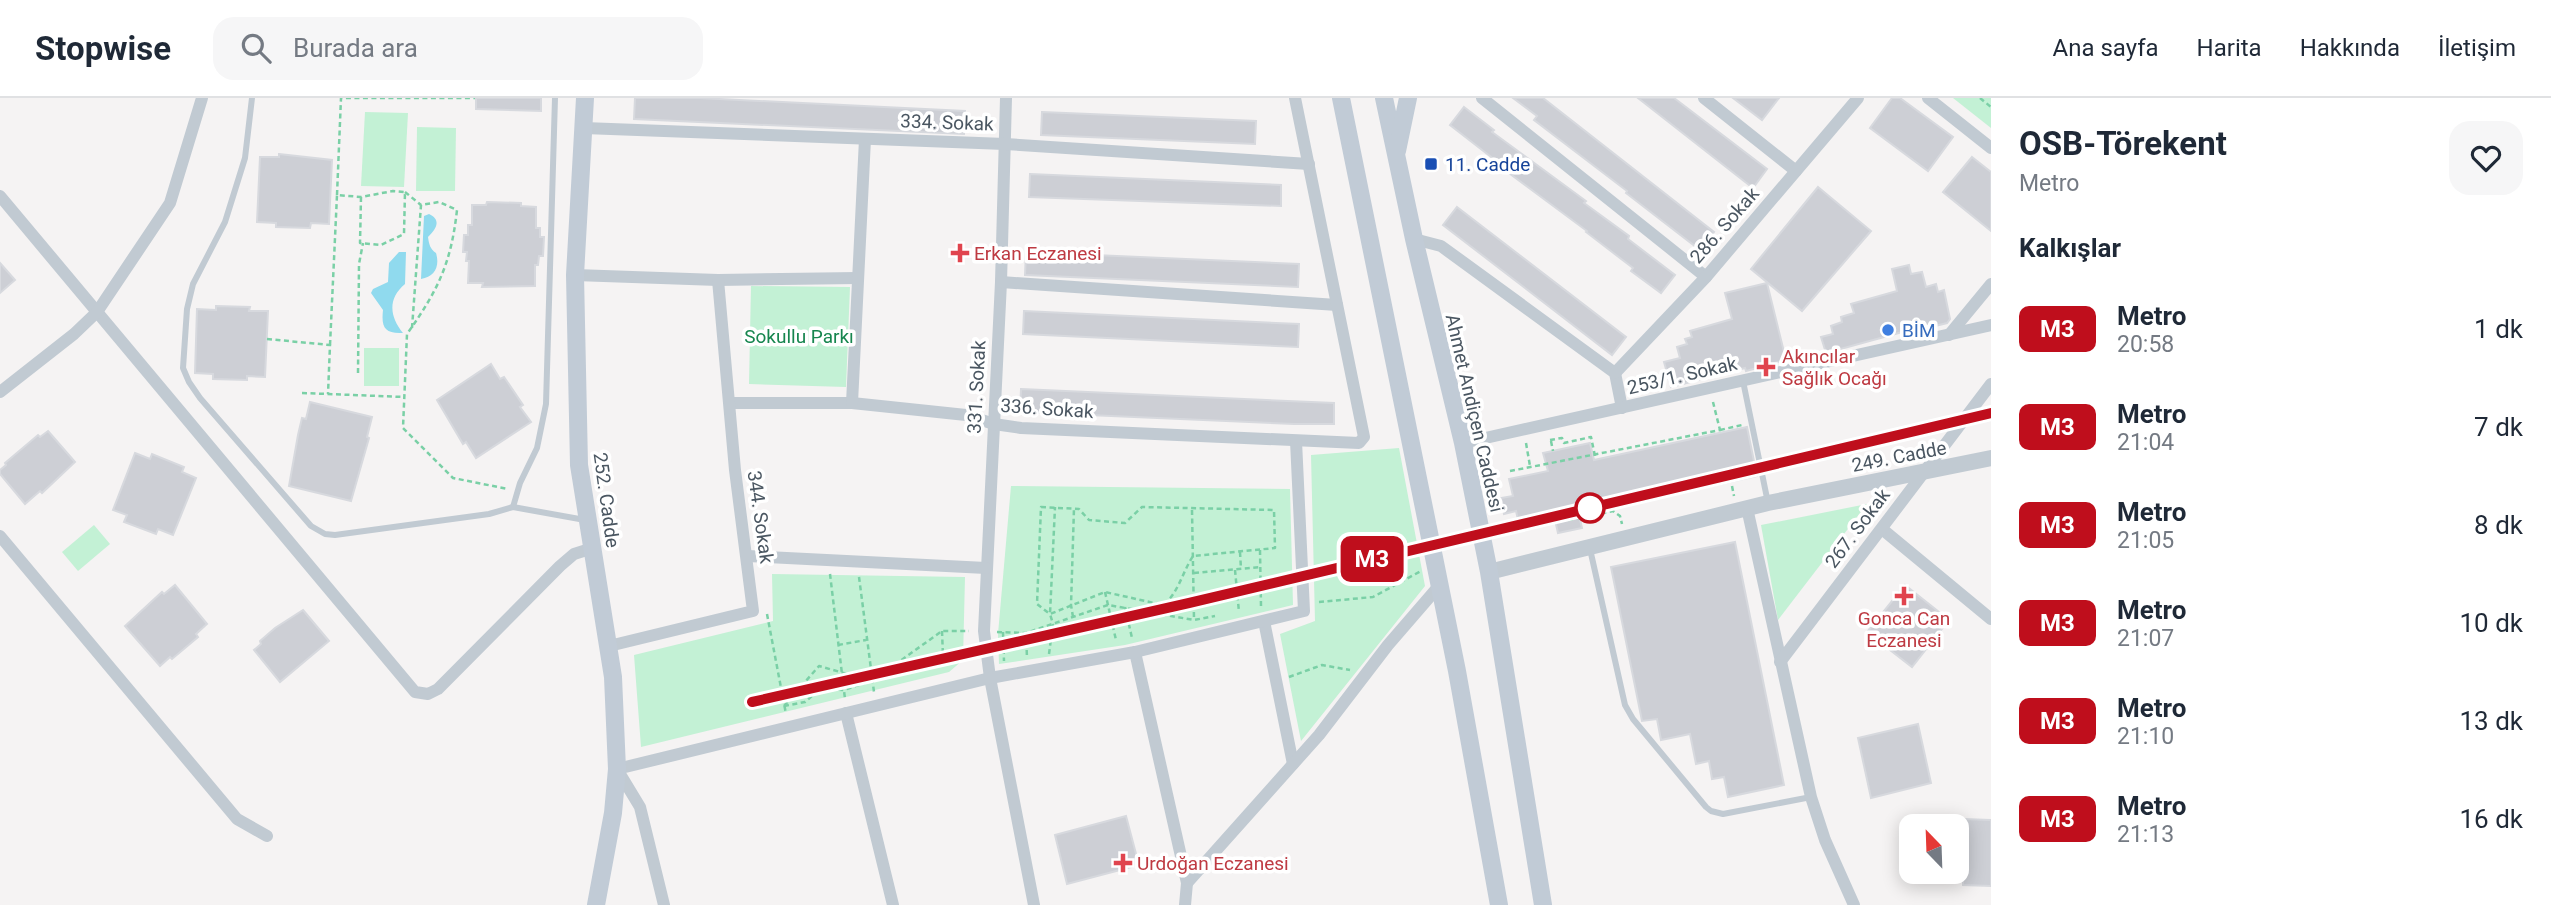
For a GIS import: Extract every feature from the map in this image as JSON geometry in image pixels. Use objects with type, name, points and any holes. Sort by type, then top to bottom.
[{"type":"main road","name":"252. Cadde","points":[[585,98],[575,275],[579,465],[613,677],[617,769],[613,813],[596,905]]},
{"type":"main road","points":[[1341,98],[1439,586],[1499,905]]},
{"type":"main road","name":"Ahmet Andiçen Caddesi","points":[[1384,98],[1414,239],[1463,443],[1489,572],[1543,905]]},
{"type":"main road","points":[[1396,154],[1408,98]]},
{"type":"street","points":[[0,392],[74,334],[97,312],[170,203],[202,98]]},
{"type":"street","name":"331. Sokak","points":[[1006,98],[1001,282],[984,631],[990,678],[1034,905]]},
{"type":"street","points":[[1001,282],[1337,305],[1295,98]]},
{"type":"street","points":[[1482,98],[1706,277]]},
{"type":"street","points":[[1704,98],[1796,171]]},
{"type":"street","name":"286. Sokak","points":[[1615,373],[1706,277],[1858,98]]},
{"type":"street","points":[[1932,99],[1991,148]]},
{"type":"street","name":"334. Sokak","points":[[584,128],[1005,144],[1309,164]]},
{"type":"street","points":[[852,404],[865,139]]},
{"type":"street","points":[[0,196],[415,692],[428,694],[438,690],[560,566],[574,554],[593,548]]},
{"type":"street","points":[[1414,239],[1441,246],[1615,373],[1622,408]]},
{"type":"street","points":[[575,275],[718,280],[858,278]]},
{"type":"street","name":"344. Sokak","points":[[609,646],[754,611],[735,470],[718,280]]},
{"type":"street","points":[[1950,335],[1991,284]]},
{"type":"street","name":"336. Sokak","points":[[730,402],[852,404],[966,415],[994,424],[1021,428],[1359,443],[1364,437],[1337,305]]},
{"type":"street","name":"253/1. Sokak","points":[[1463,443],[1710,390],[1991,325]]},
{"type":"street","name":"267. Sokak","points":[[1780,662],[1991,384]]},
{"type":"street","points":[[664,905],[640,807],[617,769],[990,678],[1135,652],[1263,615],[1304,611],[1296,440]]},
{"type":"street","name":"249. Cadde","points":[[1489,572],[1768,503],[1991,458]]},
{"type":"street","points":[[1747,508],[1811,797],[1825,840],[1854,905]]},
{"type":"street","points":[[1882,529],[1991,619]]},
{"type":"street","points":[[0,536],[237,819],[267,836]]},
{"type":"street","points":[[747,556],[986,568]]},
{"type":"street","points":[[1187,883],[1293,764],[1439,586]]},
{"type":"street","points":[[1263,615],[1293,764]]},
{"type":"street","points":[[1135,652],[1187,883],[1185,905]]},
{"type":"street","points":[[846,713],[893,905]]},
{"type":"lane","points":[[252,98],[246,158],[225,222],[193,284],[187,309],[183,368],[189,382],[312,526],[325,534],[335,535],[489,514],[513,507],[586,520]]},
{"type":"lane","points":[[513,507],[537,448],[546,404],[555,98]]},
{"type":"lane","points":[[1743,381],[1768,503]]},
{"type":"lane","points":[[1590,547],[1625,705],[1633,719],[1706,807],[1723,814],[1811,797]]},
{"type":"path","points":[[328,394],[341,98],[475,98]]},
{"type":"path","points":[[1980,98],[1989,106],[1991,100]]},
{"type":"path","points":[[337,195],[361,197],[393,191],[405,192],[421,205],[439,202],[457,210],[453,243],[445,271],[434,295],[408,334],[403,428],[453,478],[518,491]]},
{"type":"path","points":[[361,197],[360,243],[381,245],[404,234],[405,192]]},
{"type":"path","points":[[412,328],[421,205]]},
{"type":"path","points":[[358,373],[359,264],[363,243]]},
{"type":"path","points":[[267,339],[330,345]]},
{"type":"path","points":[[1710,390],[1720,430]]},
{"type":"path","points":[[302,393],[405,397]]},
{"type":"path","points":[[1510,471],[1595,456],[1752,422]]},
{"type":"path","points":[[1553,451],[1550,441],[1562,438],[1564,443],[1591,438],[1595,456]]},
{"type":"path","points":[[1527,447],[1530,466]]},
{"type":"path","points":[[1050,614],[1037,604],[1041,507],[1074,508],[1079,509],[1089,520],[1125,523],[1142,507],[1274,510],[1275,548],[1193,556]]},
{"type":"path","points":[[1049,655],[1053,624],[1050,614],[1055,507]]},
{"type":"path","points":[[1073,617],[1071,606],[1074,508]]},
{"type":"path","points":[[1192,510],[1194,620]]},
{"type":"path","points":[[1568,520],[1613,511],[1619,516],[1623,530]]},
{"type":"path","points":[[1260,550],[1263,615]]},
{"type":"path","points":[[1240,552],[1241,569]]},
{"type":"path","points":[[1050,614],[1105,592],[1163,606],[1173,598],[1182,573],[1193,556]]},
{"type":"path","points":[[829,560],[846,713]]},
{"type":"path","points":[[857,561],[876,706]]},
{"type":"path","points":[[1303,603],[1373,597],[1434,563]]},
{"type":"path","points":[[1194,573],[1261,568]]},
{"type":"path","points":[[1235,570],[1239,613],[1250,611]]},
{"type":"path","points":[[1105,592],[1120,655]]},
{"type":"path","points":[[872,681],[942,631],[1027,633],[1108,605],[1194,620],[1216,616]]},
{"type":"path","points":[[1125,607],[1135,652]]},
{"type":"path","points":[[766,611],[788,727]]},
{"type":"path","points":[[942,631],[943,656]]},
{"type":"path","points":[[1003,632],[1004,675]]},
{"type":"path","points":[[1027,633],[1027,671]]},
{"type":"path","points":[[838,645],[867,640]]},
{"type":"path","points":[[784,706],[805,702],[820,689],[844,690],[943,656],[987,657]]},
{"type":"path","points":[[1276,681],[1322,665],[1367,673]]},
{"type":"path","points":[[784,706],[819,666],[872,681]]},
{"type":"green space","points":[[1953,98],[1991,98],[1991,128]]},
{"type":"green space","points":[[365,112],[408,113],[404,187],[361,186]]},
{"type":"green space","points":[[417,127],[456,128],[455,191],[416,191]]},
{"type":"green space","name":"Sokullu Parkı","points":[[751,286],[850,287],[846,387],[749,384]]},
{"type":"green space","points":[[364,348],[399,348],[399,386],[364,386]]},
{"type":"green space","points":[[1399,448],[1425,586],[1301,741],[1280,634],[1315,621],[1311,455]]},
{"type":"green space","points":[[1011,486],[1290,489],[1293,605],[1125,645],[999,664],[998,634]]},
{"type":"green space","points":[[1867,504],[1778,620],[1761,525]]},
{"type":"green space","points":[[94,525],[110,544],[78,571],[62,552]]},
{"type":"green space","points":[[772,574],[965,577],[963,660],[949,672],[641,747],[634,655],[773,621]]},
{"type":"water","points":[[429,214],[437,222],[428,237],[432,250],[436,253],[437,262],[433,273],[421,279],[424,216]]},
{"type":"water","points":[[399,252],[406,252],[405,284],[395,296],[392,308],[395,321],[403,333],[386,329],[383,310],[371,293],[373,289],[388,282],[389,263]]},
{"type":"building","points":[[476,98],[541,98],[541,111],[476,109]]},
{"type":"building","points":[[635,98],[699,98],[965,111],[964,134],[634,119]]},
{"type":"building","points":[[1513,98],[1543,98],[1714,232],[1700,250],[1534,120],[1537,116]]},
{"type":"building","points":[[1638,98],[1674,98],[1767,169],[1753,188]]},
{"type":"building","points":[[1733,98],[1779,98],[1762,120]]},
{"type":"building","points":[[1892,98],[1900,98],[1953,137],[1928,171],[1870,128]]},
{"type":"building","points":[[1464,107],[1494,130],[1492,132],[1586,201],[1584,203],[1675,275],[1661,293],[1631,271],[1633,268],[1587,231],[1494,162],[1495,160],[1450,125]]},
{"type":"building","points":[[1042,112],[1256,121],[1255,144],[1041,135]]},
{"type":"building","points":[[279,154],[332,160],[329,224],[311,223],[310,228],[276,227],[276,223],[257,222],[260,157],[279,157]]},
{"type":"building","points":[[1972,157],[1991,172],[1991,231],[1943,192]]},
{"type":"building","points":[[1030,174],[1281,185],[1281,206],[1029,197]]},
{"type":"building","points":[[1818,187],[1871,231],[1802,311],[1751,269]]},
{"type":"building","points":[[487,202],[521,203],[521,206],[536,207],[536,228],[540,228],[540,237],[544,237],[543,256],[539,256],[538,265],[535,265],[535,286],[482,287],[483,283],[468,283],[469,261],[466,261],[467,252],[463,252],[464,235],[468,235],[468,225],[472,225],[472,205],[486,205]]},
{"type":"building","points":[[1457,207],[1626,337],[1612,355],[1443,225]]},
{"type":"building","points":[[1026,252],[1299,264],[1298,287],[1025,275]]},
{"type":"building","points":[[0,263],[15,280],[0,293]]},
{"type":"building","points":[[1909,265],[1911,274],[1922,272],[1926,287],[1936,284],[1938,292],[1944,290],[1950,319],[1947,323],[1907,333],[1906,331],[1826,353],[1821,337],[1833,334],[1831,326],[1842,322],[1841,317],[1854,313],[1851,304],[1897,291],[1892,269]]},
{"type":"building","points":[[1767,283],[1786,360],[1671,387],[1664,362],[1680,358],[1677,347],[1687,344],[1685,339],[1692,337],[1690,331],[1732,319],[1725,293]]},
{"type":"building","points":[[216,306],[250,307],[249,311],[268,311],[265,377],[247,376],[247,380],[213,379],[213,374],[195,373],[197,309],[216,310]]},
{"type":"building","points":[[1024,311],[1299,324],[1298,347],[1023,334]]},
{"type":"building","points":[[491,364],[500,379],[504,377],[531,422],[476,458],[466,442],[463,444],[437,400]]},
{"type":"building","points":[[1021,389],[1334,403],[1334,424],[1020,412]]},
{"type":"building","points":[[310,402],[372,417],[367,437],[369,438],[351,501],[289,486],[302,418],[306,419]]},
{"type":"building","points":[[1747,427],[1757,476],[1579,515],[1582,528],[1558,533],[1555,520],[1520,528],[1516,511],[1504,514],[1501,498],[1513,496],[1509,479],[1548,471],[1543,453],[1590,443],[1594,460]]},
{"type":"building","points":[[48,431],[75,462],[42,493],[40,491],[25,504],[0,474],[0,470],[38,435],[40,437]]},
{"type":"building","points":[[135,453],[150,459],[152,454],[184,467],[182,472],[196,478],[173,535],[158,529],[156,534],[124,522],[127,515],[113,510]]},
{"type":"building","points":[[1735,542],[1784,785],[1728,797],[1724,777],[1712,779],[1709,761],[1696,764],[1690,734],[1661,740],[1657,719],[1642,721],[1611,567]]},
{"type":"building","points":[[175,585],[207,624],[196,634],[198,637],[160,666],[125,626],[162,592],[164,594]]},
{"type":"building","points":[[1905,585],[1949,620],[1912,667],[1867,632]]},
{"type":"building","points":[[303,610],[329,641],[280,682],[254,650],[275,628]]},
{"type":"building","points":[[1918,724],[1931,783],[1871,798],[1858,738]]},
{"type":"building","points":[[1126,816],[1139,865],[1067,884],[1055,835]]},
{"type":"building","points":[[1969,819],[1991,820],[1991,886],[1963,885],[1969,884]]},
{"type":"metro line","name":"M3","points":[[752,702],[1189,603],[1991,413]]},
{"type":"place","name":"11. Cadde","points":[[1431,164]]},
{"type":"place","name":"Erkan Eczanesi","points":[[960,253]]},
{"type":"place","name":"BİM","points":[[1888,330]]},
{"type":"place","name":"Akıncılar Sağlık Ocağı","points":[[1766,367]]},
{"type":"place","name":"Gonca Can Eczanesi","points":[[1904,596]]},
{"type":"place","name":"Urdoğan Eczanesi","points":[[1123,863]]}]
